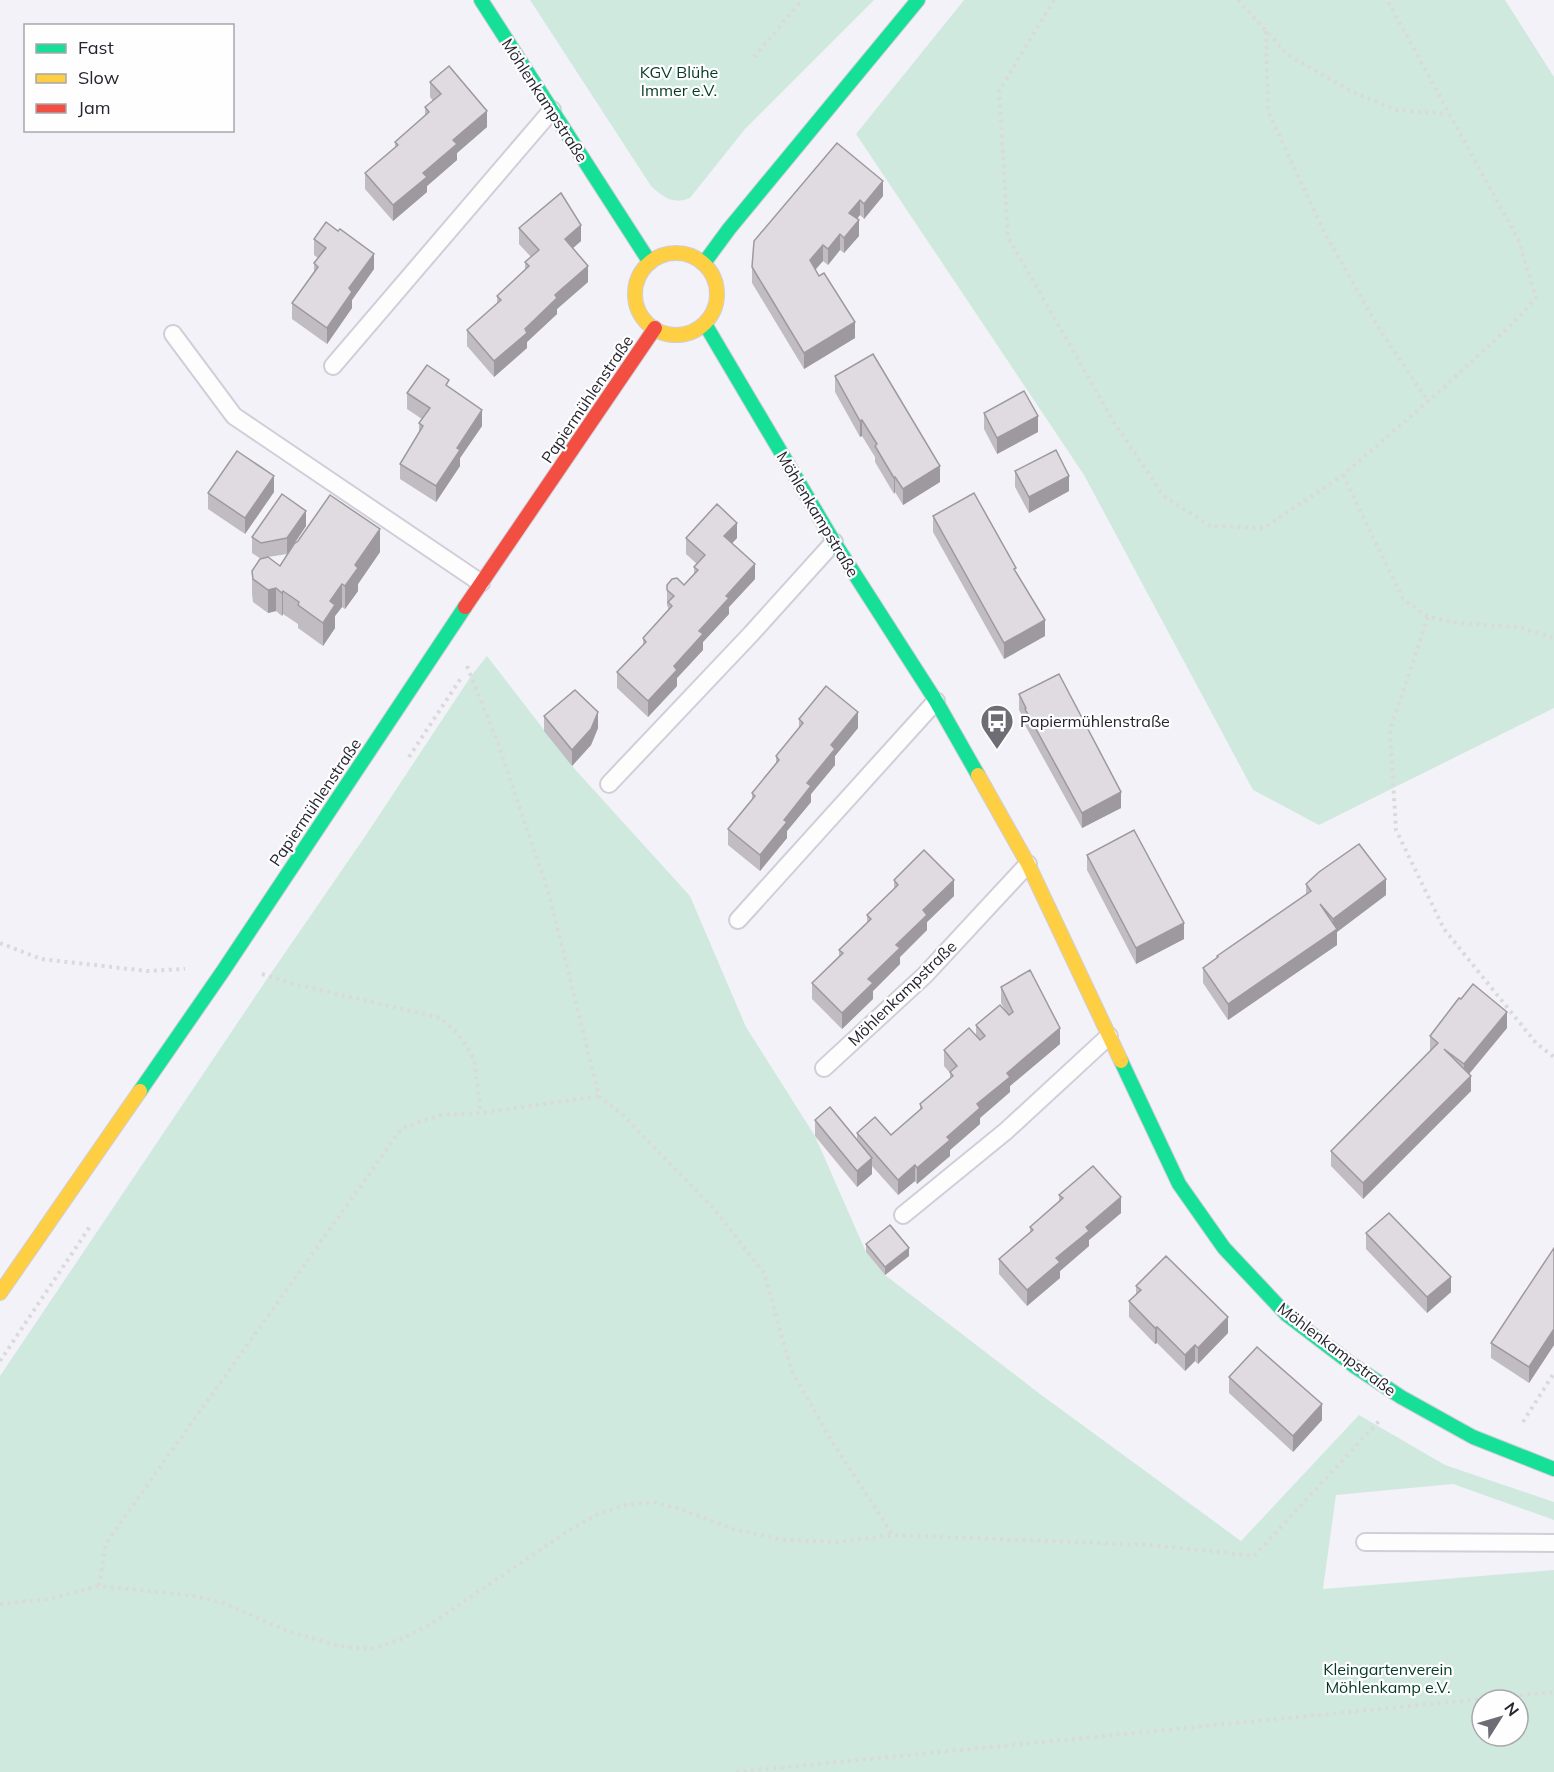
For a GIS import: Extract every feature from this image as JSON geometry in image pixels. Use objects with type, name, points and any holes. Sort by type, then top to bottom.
[{"type":"street","name":"Möhlenkampstraße","points":[[481,0],[649,261]]},
{"type":"street","points":[[704,263],[729,229],[918,0]]},
{"type":"street","points":[[676,253],[688,255],[704,263],[712,274],[717,293],[712,312],[705,324],[687,333],[665,333],[655,328],[642,316],[635,292],[638,278],[649,261],[665,254],[676,253]]},
{"type":"street","name":"Möhlenkampstraße","points":[[705,324],[834,542],[936,701],[1028,864],[1179,1184],[1224,1248],[1287,1315],[1354,1366],[1401,1397],[1473,1437],[1554,1469]]},
{"type":"street","name":"Papiermühlenstraße","points":[[0,1293],[223,971],[481,583],[655,328]]},
{"type":"lane","points":[[333,366],[552,110]]},
{"type":"lane","points":[[173,334],[234,416],[481,583]]},
{"type":"lane","points":[[609,784],[751,634],[834,542]]},
{"type":"lane","points":[[738,920],[936,701]]},
{"type":"lane","name":"Möhlenkampstraße","points":[[824,1068],[925,975],[1028,864]]},
{"type":"lane","points":[[903,1215],[1006,1131],[1109,1036]]},
{"type":"lane","points":[[1365,1542],[1554,1543]]},
{"type":"path","points":[[754,57],[802,0]]},
{"type":"path","points":[[1054,0],[999,91],[1008,237],[1115,424],[1164,496],[1210,526],[1264,528],[1343,475],[1511,325],[1536,298],[1518,239],[1387,0]]},
{"type":"path","points":[[1238,0],[1288,55],[1351,91],[1396,110],[1449,114]]},
{"type":"path","points":[[1266,31],[1268,111],[1323,230],[1378,327],[1428,401]]},
{"type":"path","points":[[1343,475],[1403,600],[1428,617],[1459,623],[1518,627],[1554,638]]},
{"type":"path","points":[[1428,617],[1390,730],[1396,830],[1444,929],[1536,1043],[1554,1057]]},
{"type":"path","points":[[467,666],[496,738],[549,894],[599,1096],[623,1115],[715,1210],[764,1273],[791,1368],[831,1440],[894,1535]]},
{"type":"path","points":[[0,943],[41,959],[147,970],[189,968]]},
{"type":"path","points":[[262,974],[294,984],[441,1018],[459,1035],[474,1059],[482,1113]]},
{"type":"path","points":[[99,1586],[106,1543],[402,1128],[440,1115],[482,1113],[599,1096]]},
{"type":"path","points":[[1506,1451],[1554,1373]]},
{"type":"path","points":[[0,1604],[49,1599],[99,1586],[194,1596],[224,1603],[287,1631],[339,1646],[371,1648],[399,1640],[429,1625],[571,1529],[598,1515],[626,1505],[652,1502],[683,1510],[733,1529],[784,1540],[838,1542],[894,1535],[1152,1545],[1254,1556],[1401,1397]]},
{"type":"path","points":[[736,1772],[1554,1692]]},
{"type":"green space","name":"KGV Blühe Immer e.V.","points":[[530,0],[874,0],[745,129],[690,198],[678,201],[664,196],[651,186]]},
{"type":"green space","points":[[964,0],[1505,0],[1554,77],[1554,708],[1319,825],[1253,790],[1084,475],[856,134]]},
{"type":"green space","name":"Kleingartenverein Möhlenkamp e.V.","points":[[487,656],[572,766],[690,896],[746,1027],[815,1136],[866,1252],[885,1275],[1040,1394],[1241,1541],[1359,1415],[1445,1465],[1554,1502],[1554,1520],[1453,1484],[1336,1495],[1323,1589],[1554,1570],[1554,1772],[0,1772],[0,1376],[471,676]]},
{"type":"building","points":[[449,66],[487,111],[453,140],[457,144],[423,173],[427,177],[393,205],[365,173],[398,145],[395,142],[429,112],[425,107],[441,94],[430,82]]},
{"type":"building","points":[[837,143],[883,181],[864,204],[860,200],[849,213],[859,220],[844,238],[840,234],[828,249],[823,245],[810,260],[819,276],[824,273],[855,322],[804,353],[752,267],[754,241]]},
{"type":"building","points":[[561,193],[581,225],[565,239],[588,266],[555,295],[557,298],[525,329],[527,333],[494,361],[467,330],[501,300],[497,296],[529,266],[525,262],[539,250],[519,228]]},
{"type":"building","points":[[326,222],[338,231],[340,229],[374,254],[349,288],[352,292],[327,328],[292,303],[318,267],[314,263],[326,248],[314,239]]},
{"type":"building","points":[[873,354],[940,466],[903,489],[894,478],[875,446],[877,444],[862,420],[860,421],[835,376]]},
{"type":"building","points":[[427,365],[449,380],[446,385],[482,410],[457,448],[460,450],[436,486],[400,464],[423,426],[419,423],[430,408],[407,393]]},
{"type":"building","points":[[1024,391],[1038,416],[997,438],[984,413]]},
{"type":"building","points":[[1056,450],[1069,476],[1029,497],[1015,471]]},
{"type":"building","points":[[237,451],[274,476],[245,518],[208,493]]},
{"type":"building","points":[[974,493],[1016,568],[1014,569],[1045,620],[1004,643],[933,516]]},
{"type":"building","points":[[282,494],[306,511],[287,538],[261,543],[252,537]]},
{"type":"building","points":[[330,495],[380,529],[355,565],[358,568],[345,586],[342,584],[330,601],[335,605],[323,623],[283,591],[282,593],[276,588],[268,590],[253,579],[252,571],[260,559],[268,557],[280,566]]},
{"type":"building","points":[[717,504],[737,523],[724,536],[755,564],[726,596],[729,598],[699,631],[703,634],[674,666],[677,670],[648,701],[617,672],[646,642],[643,638],[672,606],[668,602],[674,596],[667,590],[667,585],[672,579],[677,578],[684,585],[698,570],[694,567],[705,555],[686,538]]},
{"type":"building","points":[[1059,674],[1121,792],[1082,813],[1019,694]]},
{"type":"building","points":[[826,686],[858,712],[831,745],[835,749],[807,783],[811,786],[784,820],[787,822],[760,855],[728,829],[755,796],[752,793],[779,760],[776,756],[803,723],[799,719]]},
{"type":"building","points":[[575,690],[598,712],[591,729],[572,750],[544,716]]},
{"type":"building","points":[[1134,830],[1184,923],[1136,948],[1087,855]]},
{"type":"building","points":[[1359,844],[1386,879],[1333,919],[1320,904],[1337,929],[1228,1004],[1203,968],[1311,891],[1306,884]]},
{"type":"building","points":[[924,850],[954,880],[923,910],[927,915],[896,945],[900,948],[868,979],[873,983],[842,1013],[812,983],[843,953],[839,950],[871,919],[867,915],[898,885],[894,880]]},
{"type":"building","points":[[1030,970],[1060,1028],[1007,1073],[1010,1077],[977,1104],[980,1108],[947,1137],[950,1140],[917,1168],[915,1165],[898,1180],[857,1133],[875,1117],[891,1135],[922,1108],[920,1104],[953,1076],[950,1072],[957,1066],[944,1050],[969,1028],[980,1040],[985,1036],[976,1025],[1000,1005],[1009,1015],[1013,1012],[1001,987]]},
{"type":"building","points":[[1473,984],[1507,1012],[1464,1064],[1444,1049],[1471,1076],[1363,1183],[1331,1151],[1438,1043],[1430,1036],[1459,998],[1461,999]]},
{"type":"building","points":[[830,1107],[872,1158],[857,1171],[815,1120]]},
{"type":"building","points":[[1093,1166],[1121,1197],[1086,1227],[1089,1231],[1056,1258],[1060,1262],[1027,1290],[999,1259],[1033,1230],[1030,1227],[1063,1198],[1059,1195]]},
{"type":"building","points":[[1389,1213],[1451,1277],[1427,1297],[1366,1233]]},
{"type":"building","points":[[890,1225],[909,1248],[885,1267],[866,1244]]},
{"type":"building","points":[[1554,1248],[1554,1329],[1529,1367],[1491,1343]]},
{"type":"building","points":[[1166,1256],[1228,1317],[1198,1348],[1195,1345],[1185,1355],[1129,1301],[1141,1290],[1136,1286]]},
{"type":"building","points":[[1257,1347],[1322,1404],[1293,1436],[1229,1377]]},
{"type":"traffic: fast","points":[[481,0],[649,261]]},
{"type":"traffic: fast","points":[[704,263],[729,229],[918,0]]},
{"type":"traffic: fast","points":[[705,324],[834,542],[936,701],[978,775]]},
{"type":"traffic: fast","points":[[140,1091],[223,971],[465,607]]},
{"type":"traffic: fast","points":[[1121,1061],[1179,1184],[1224,1248],[1287,1315],[1354,1366],[1401,1397],[1473,1437],[1554,1469]]},
{"type":"traffic: slow","points":[[676,253],[692,257],[705,265],[713,278],[717,294],[713,310],[705,323],[692,331],[676,335],[660,331],[647,323],[639,310],[635,294],[639,278],[647,265],[660,257],[676,253]]},
{"type":"traffic: slow","points":[[978,775],[1028,864],[1121,1061]]},
{"type":"traffic: slow","points":[[0,1293],[140,1091]]},
{"type":"traffic: jam","points":[[465,607],[655,328]]},
{"type":"place","name":"Papiermühlenstraße","points":[[997,750]]}]
